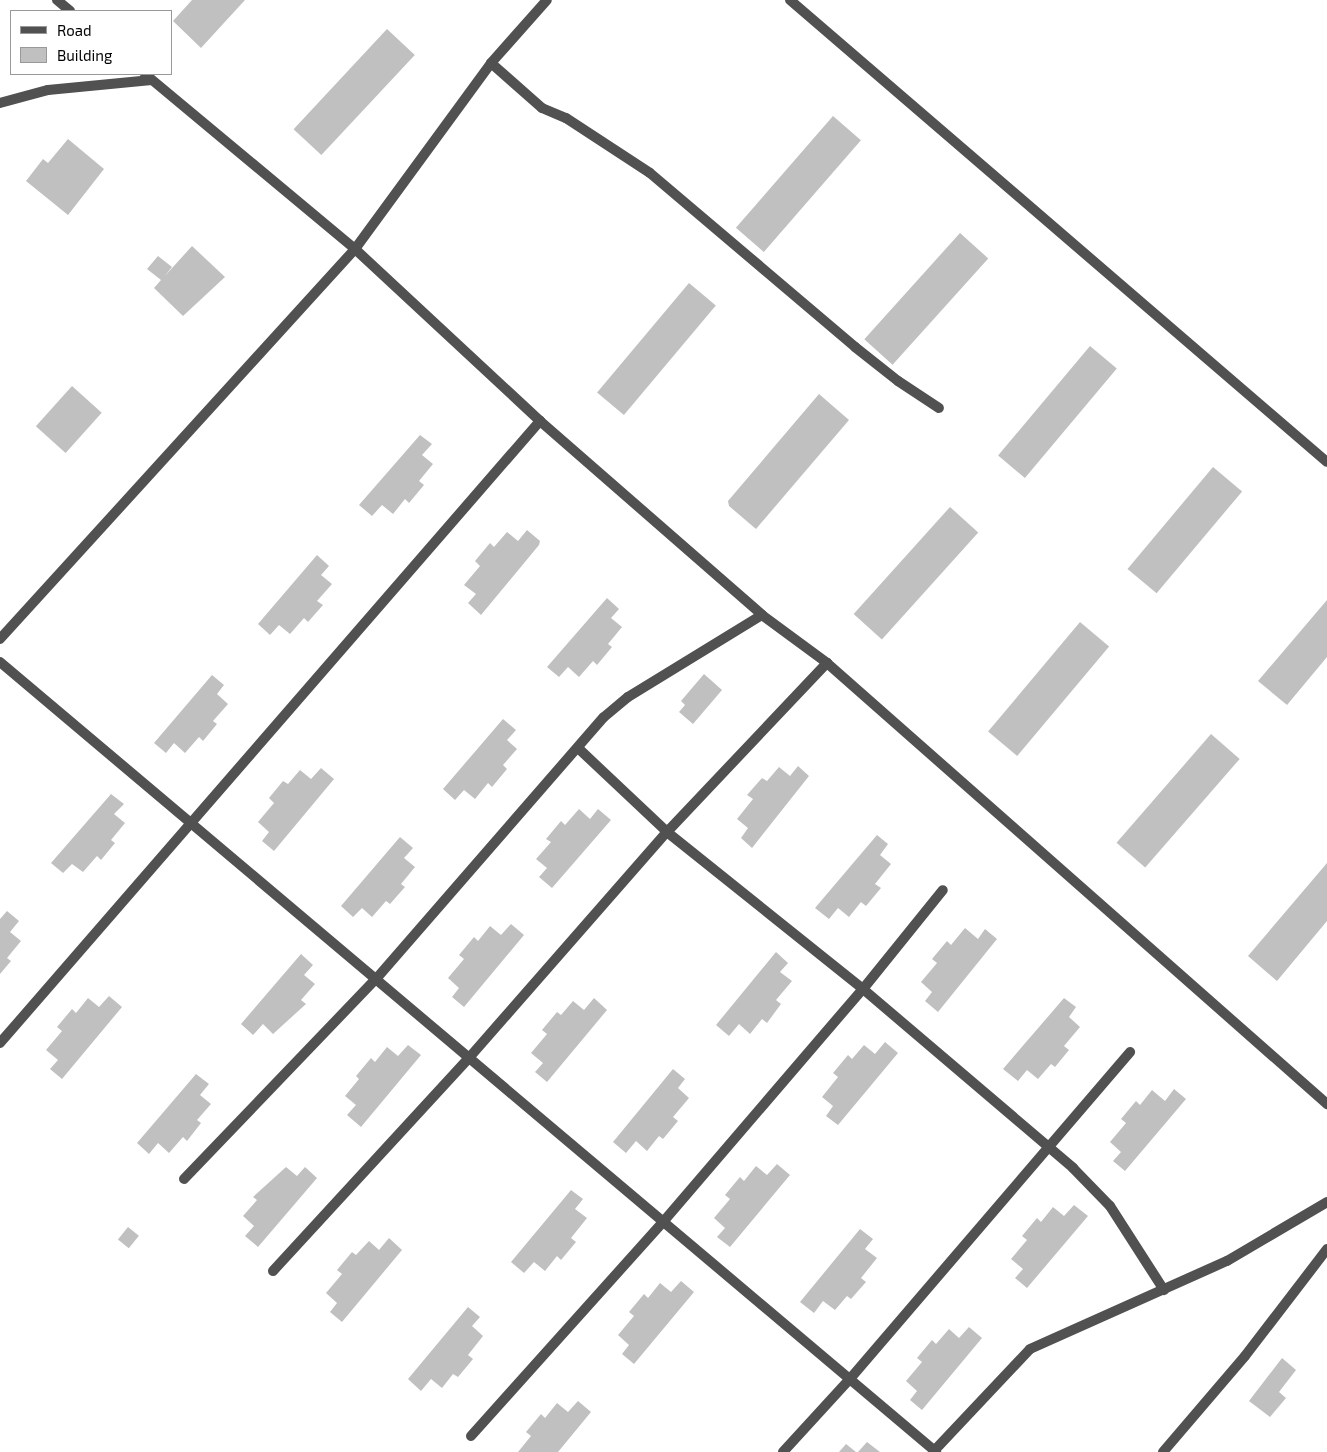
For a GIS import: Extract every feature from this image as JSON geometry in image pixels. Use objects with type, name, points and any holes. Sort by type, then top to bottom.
[{"type":"street","points":[[57,0],[69,10]]},
{"type":"street","points":[[0,639],[355,249],[491,63],[547,0]]},
{"type":"street","points":[[790,0],[1327,462]]},
{"type":"street","points":[[491,63],[542,108],[566,118],[650,173],[869,358],[940,408]]},
{"type":"street","points":[[0,103],[48,90],[149,77],[355,249],[540,421],[762,615],[827,663],[1327,1104]]},
{"type":"street","points":[[0,1043],[540,421]]},
{"type":"street","points":[[184,1179],[376,979],[604,717],[628,697],[762,615]]},
{"type":"street","points":[[0,662],[934,1452],[1030,1349],[1226,1261],[1327,1202]]},
{"type":"street","points":[[273,1271],[468,1059],[667,832],[827,663]]},
{"type":"street","points":[[578,748],[667,832],[863,989],[1047,1147],[1110,1206],[1164,1290]]},
{"type":"street","points":[[471,1436],[662,1222],[863,989],[943,890]]},
{"type":"street","points":[[782,1452],[849,1380],[1130,1052]]},
{"type":"street","points":[[1163,1452],[1245,1356],[1327,1249]]},
{"type":"building","points":[[192,0],[245,0],[201,48],[173,21]]},
{"type":"building","points":[[387,29],[415,55],[321,155],[294,129]]},
{"type":"building","points":[[833,116],[861,140],[764,252],[736,228]]},
{"type":"building","points":[[68,139],[104,169],[68,215],[26,181],[43,159],[48,163]]},
{"type":"building","points":[[960,233],[988,258],[893,365],[864,339]]},
{"type":"building","points":[[192,246],[225,277],[183,316],[154,288],[161,280],[147,269],[158,256],[172,267],[164,277]]},
{"type":"building","points":[[689,283],[716,305],[624,415],[597,393]]},
{"type":"building","points":[[1090,346],[1117,368],[1025,478],[998,456]]},
{"type":"building","points":[[72,386],[102,413],[66,453],[36,426]]},
{"type":"building","points":[[819,394],[849,420],[756,529],[729,506],[728,501]]},
{"type":"building","points":[[420,435],[432,444],[422,455],[433,464],[419,481],[424,485],[409,503],[405,499],[393,514],[382,505],[372,516],[359,505]]},
{"type":"building","points":[[1213,467],[1242,491],[1157,593],[1128,569]]},
{"type":"building","points":[[950,507],[978,532],[882,639],[854,614]]},
{"type":"building","points":[[527,530],[540,541],[539,545],[481,615],[468,603],[476,594],[464,585],[480,566],[475,561],[490,543],[494,547],[507,532],[518,541]]},
{"type":"building","points":[[317,555],[329,566],[321,575],[332,584],[317,601],[323,605],[308,622],[304,618],[290,634],[279,625],[270,635],[258,624]]},
{"type":"building","points":[[607,598],[619,609],[611,618],[622,627],[608,644],[612,647],[597,665],[593,661],[579,677],[568,667],[559,677],[547,667]]},
{"type":"building","points":[[1327,600],[1327,657],[1287,705],[1258,681]]},
{"type":"building","points":[[1080,622],[1109,646],[1017,756],[988,732]]},
{"type":"building","points":[[704,674],[722,690],[693,724],[679,712],[685,705],[681,701]]},
{"type":"building","points":[[212,675],[224,685],[217,694],[228,704],[213,721],[217,724],[203,741],[199,737],[185,753],[174,743],[166,753],[154,743]]},
{"type":"building","points":[[503,719],[516,730],[507,740],[517,749],[503,765],[507,769],[492,787],[488,783],[475,799],[464,790],[455,800],[443,789]]},
{"type":"building","points":[[1211,734],[1240,759],[1145,868],[1117,843]]},
{"type":"building","points":[[798,766],[809,776],[752,848],[741,838],[748,828],[737,819],[753,799],[747,795],[762,778],[767,781],[779,767],[790,776]]},
{"type":"building","points":[[321,768],[334,779],[274,851],[262,841],[269,832],[258,822],[274,803],[269,798],[283,781],[288,784],[300,770],[311,779]]},
{"type":"building","points":[[111,794],[124,804],[114,814],[125,823],[111,840],[115,843],[101,860],[97,856],[83,872],[72,864],[63,873],[51,863]]},
{"type":"building","points":[[579,809],[590,819],[598,809],[611,820],[552,888],[539,877],[547,868],[536,859],[551,842],[546,839],[561,821],[565,825]]},
{"type":"building","points":[[877,835],[888,844],[880,855],[891,864],[875,884],[881,888],[866,906],[861,902],[849,917],[838,908],[829,919],[815,908]]},
{"type":"building","points":[[400,837],[413,848],[404,858],[415,867],[401,884],[405,887],[390,904],[386,901],[372,917],[362,908],[353,917],[341,906]]},
{"type":"building","points":[[1327,863],[1327,921],[1277,981],[1248,956]]},
{"type":"building","points":[[7,911],[19,921],[10,932],[21,941],[7,958],[11,961],[0,974],[0,919]]},
{"type":"building","points":[[511,924],[524,935],[464,1007],[452,997],[459,988],[448,978],[464,959],[459,955],[474,937],[478,941],[490,926],[501,935]]},
{"type":"building","points":[[965,928],[978,939],[985,929],[997,939],[938,1012],[925,1001],[932,992],[921,982],[937,963],[932,959],[947,941],[951,945]]},
{"type":"building","points":[[776,952],[788,963],[780,972],[792,981],[776,1000],[781,1004],[767,1023],[762,1019],[750,1034],[739,1024],[729,1036],[716,1025]]},
{"type":"building","points":[[301,954],[313,965],[304,975],[315,984],[301,1000],[306,1004],[273,1034],[263,1024],[253,1035],[241,1024]]},
{"type":"building","points":[[109,996],[122,1007],[62,1079],[50,1069],[58,1060],[46,1050],[62,1031],[57,1027],[72,1009],[76,1013],[88,998],[99,1007]]},
{"type":"building","points":[[594,998],[607,1010],[547,1082],[535,1072],[543,1063],[531,1053],[547,1034],[542,1030],[557,1012],[561,1015],[573,1001],[584,1010]]},
{"type":"building","points":[[1064,998],[1076,1007],[1069,1017],[1080,1027],[1064,1046],[1069,1050],[1055,1067],[1051,1064],[1038,1079],[1027,1070],[1018,1081],[1003,1069]]},
{"type":"building","points":[[885,1042],[898,1053],[838,1125],[826,1116],[833,1106],[822,1097],[838,1077],[833,1073],[848,1055],[852,1059],[864,1045],[875,1054]]},
{"type":"building","points":[[408,1045],[421,1055],[361,1127],[347,1115],[356,1105],[345,1096],[359,1079],[356,1076],[371,1058],[375,1062],[387,1047],[398,1056]]},
{"type":"building","points":[[673,1069],[685,1079],[678,1088],[689,1098],[673,1117],[678,1121],[663,1139],[659,1136],[647,1151],[636,1141],[626,1153],[613,1142]]},
{"type":"building","points":[[196,1074],[209,1084],[200,1095],[211,1104],[197,1120],[201,1123],[187,1141],[183,1137],[169,1153],[158,1143],[149,1154],[137,1143]]},
{"type":"building","points":[[1174,1089],[1186,1099],[1125,1171],[1113,1161],[1121,1152],[1110,1142],[1126,1123],[1121,1119],[1136,1101],[1140,1105],[1152,1090],[1165,1101]]},
{"type":"building","points":[[777,1164],[790,1175],[730,1247],[717,1237],[725,1228],[714,1218],[730,1199],[725,1195],[740,1177],[744,1181],[756,1166],[767,1175]]},
{"type":"building","points":[[286,1167],[297,1176],[305,1167],[317,1178],[258,1247],[245,1236],[254,1226],[243,1216],[257,1200],[253,1197]]},
{"type":"building","points":[[571,1190],[583,1199],[575,1209],[587,1218],[571,1238],[576,1242],[561,1260],[557,1256],[545,1271],[534,1262],[524,1273],[511,1262]]},
{"type":"building","points":[[1074,1205],[1088,1216],[1027,1288],[1015,1278],[1023,1269],[1011,1259],[1027,1240],[1022,1236],[1037,1218],[1041,1222],[1053,1207],[1064,1216]]},
{"type":"building","points":[[128,1227],[139,1236],[129,1248],[118,1239]]},
{"type":"building","points":[[860,1229],[873,1239],[865,1249],[877,1258],[861,1278],[866,1282],[851,1299],[847,1296],[835,1310],[823,1301],[814,1313],[800,1302]]},
{"type":"building","points":[[389,1238],[402,1250],[342,1322],[330,1312],[337,1303],[326,1293],[342,1274],[337,1270],[352,1252],[356,1255],[369,1241],[379,1250]]},
{"type":"building","points":[[681,1281],[694,1292],[634,1364],[622,1354],[629,1345],[618,1335],[634,1316],[629,1312],[644,1294],[648,1298],[660,1283],[671,1292]]},
{"type":"building","points":[[468,1307],[480,1317],[472,1326],[483,1336],[468,1355],[473,1359],[458,1377],[453,1374],[442,1388],[431,1379],[421,1391],[408,1379]]},
{"type":"building","points":[[969,1327],[982,1338],[922,1410],[910,1400],[917,1391],[906,1381],[922,1362],[917,1358],[932,1340],[936,1344],[949,1329],[959,1338]]},
{"type":"building","points":[[1282,1358],[1296,1370],[1279,1392],[1286,1398],[1270,1417],[1249,1401]]},
{"type":"building","points":[[578,1401],[591,1412],[558,1452],[518,1452],[531,1436],[526,1432],[541,1414],[545,1418],[557,1403],[568,1412]]},
{"type":"building","points":[[867,1442],[880,1452],[858,1452]]},
{"type":"building","points":[[846,1444],[856,1452],[839,1452]]}]
